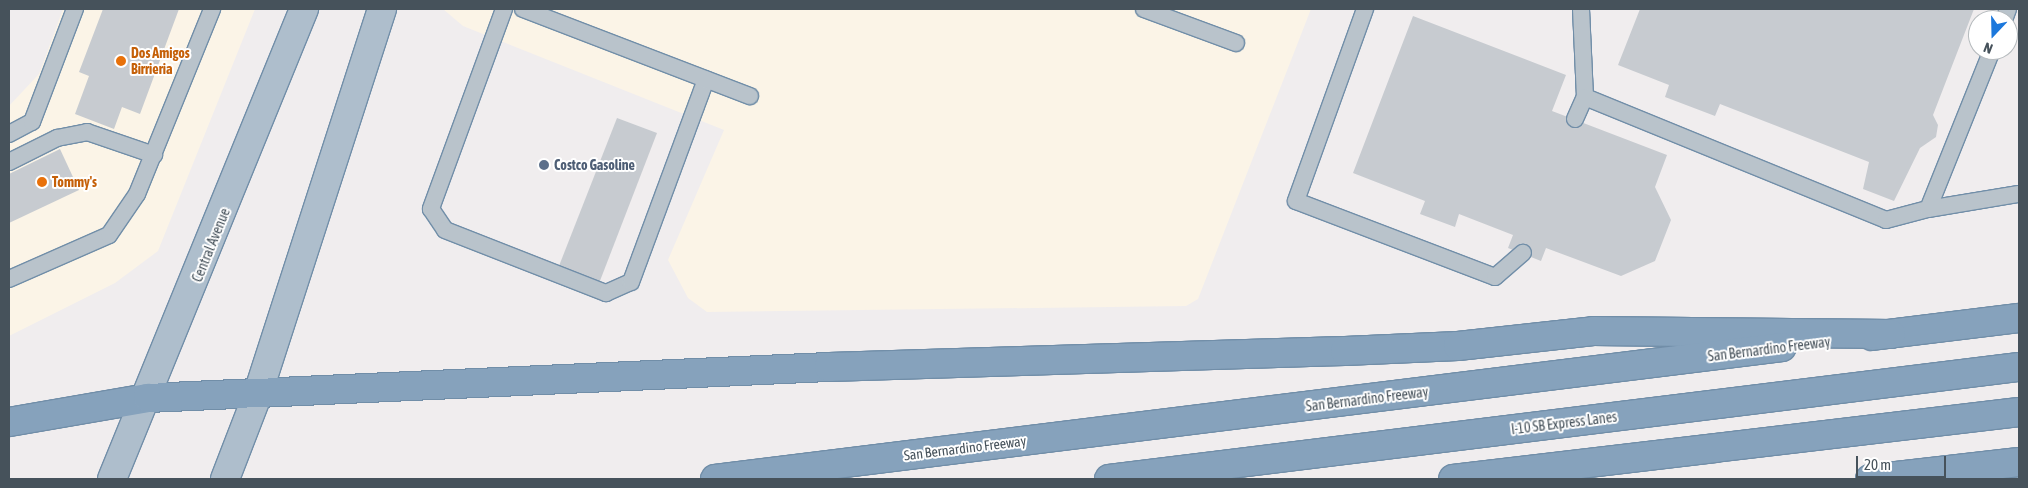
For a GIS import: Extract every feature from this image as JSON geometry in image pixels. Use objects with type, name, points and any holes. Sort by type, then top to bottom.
[{"type":"highway","name":"San Bernardino Freeway","points":[[715,479],[2019,318]]},
{"type":"highway","points":[[9,422],[148,398],[257,396],[829,367],[1420,348],[1593,331],[1890,334]]},
{"type":"highway","name":"I-10 SB Express Lanes","points":[[1109,479],[2019,367]]},
{"type":"highway","points":[[1453,479],[2019,412]]},
{"type":"highway","points":[[1870,479],[2019,462]]},
{"type":"main road","name":"Central Avenue","points":[[112,479],[148,398],[304,9]]},
{"type":"main road","points":[[224,479],[257,396],[382,9]]},
{"type":"lane","points":[[9,134],[32,122],[75,9]]},
{"type":"lane","points":[[9,279],[109,235],[137,194],[212,9]]},
{"type":"lane","points":[[504,9],[431,209],[445,230],[606,293],[631,282],[706,79]]},
{"type":"lane","points":[[524,9],[750,96]]},
{"type":"lane","points":[[1144,9],[1236,43]]},
{"type":"lane","points":[[1365,9],[1296,201],[1495,277],[1523,253]]},
{"type":"lane","points":[[1575,120],[1585,97],[1581,9]]},
{"type":"lane","points":[[1928,210],[1988,60]]},
{"type":"lane","points":[[1585,97],[1886,220],[1928,210],[2019,194]]},
{"type":"lane","points":[[9,162],[57,138],[87,132],[154,155]]},
{"type":"shaded area","points":[[63,9],[255,9],[158,251],[115,283],[9,336],[9,106],[39,74]]},
{"type":"shaded area","points":[[443,9],[1311,9],[1198,299],[1186,306],[707,312],[688,298],[668,260],[724,130],[463,26]]},
{"type":"building","points":[[103,9],[179,9],[140,114],[122,107],[114,129],[75,114],[89,76],[79,72]]},
{"type":"building","points":[[1640,9],[1974,9],[1968,10],[1968,25],[1933,115],[1938,125],[1936,137],[1920,148],[1894,201],[1863,189],[1869,162],[1720,104],[1715,116],[1665,97],[1669,85],[1618,65]]},
{"type":"building","points":[[1413,16],[1566,75],[1552,111],[1667,155],[1655,187],[1671,220],[1655,261],[1621,276],[1546,248],[1541,261],[1508,248],[1513,235],[1459,214],[1455,227],[1420,214],[1425,201],[1353,173]]},
{"type":"building","points":[[617,118],[657,133],[598,286],[557,271]]},
{"type":"building","name":"Tommy's","points":[[60,149],[79,190],[9,223],[9,174]]},
{"type":"place","name":"Dos Amigos Birrieria","points":[[121,61]]},
{"type":"place","name":"Costco Gasoline","points":[[544,165]]},
{"type":"place","name":"Tommy's","points":[[42,182]]}]
